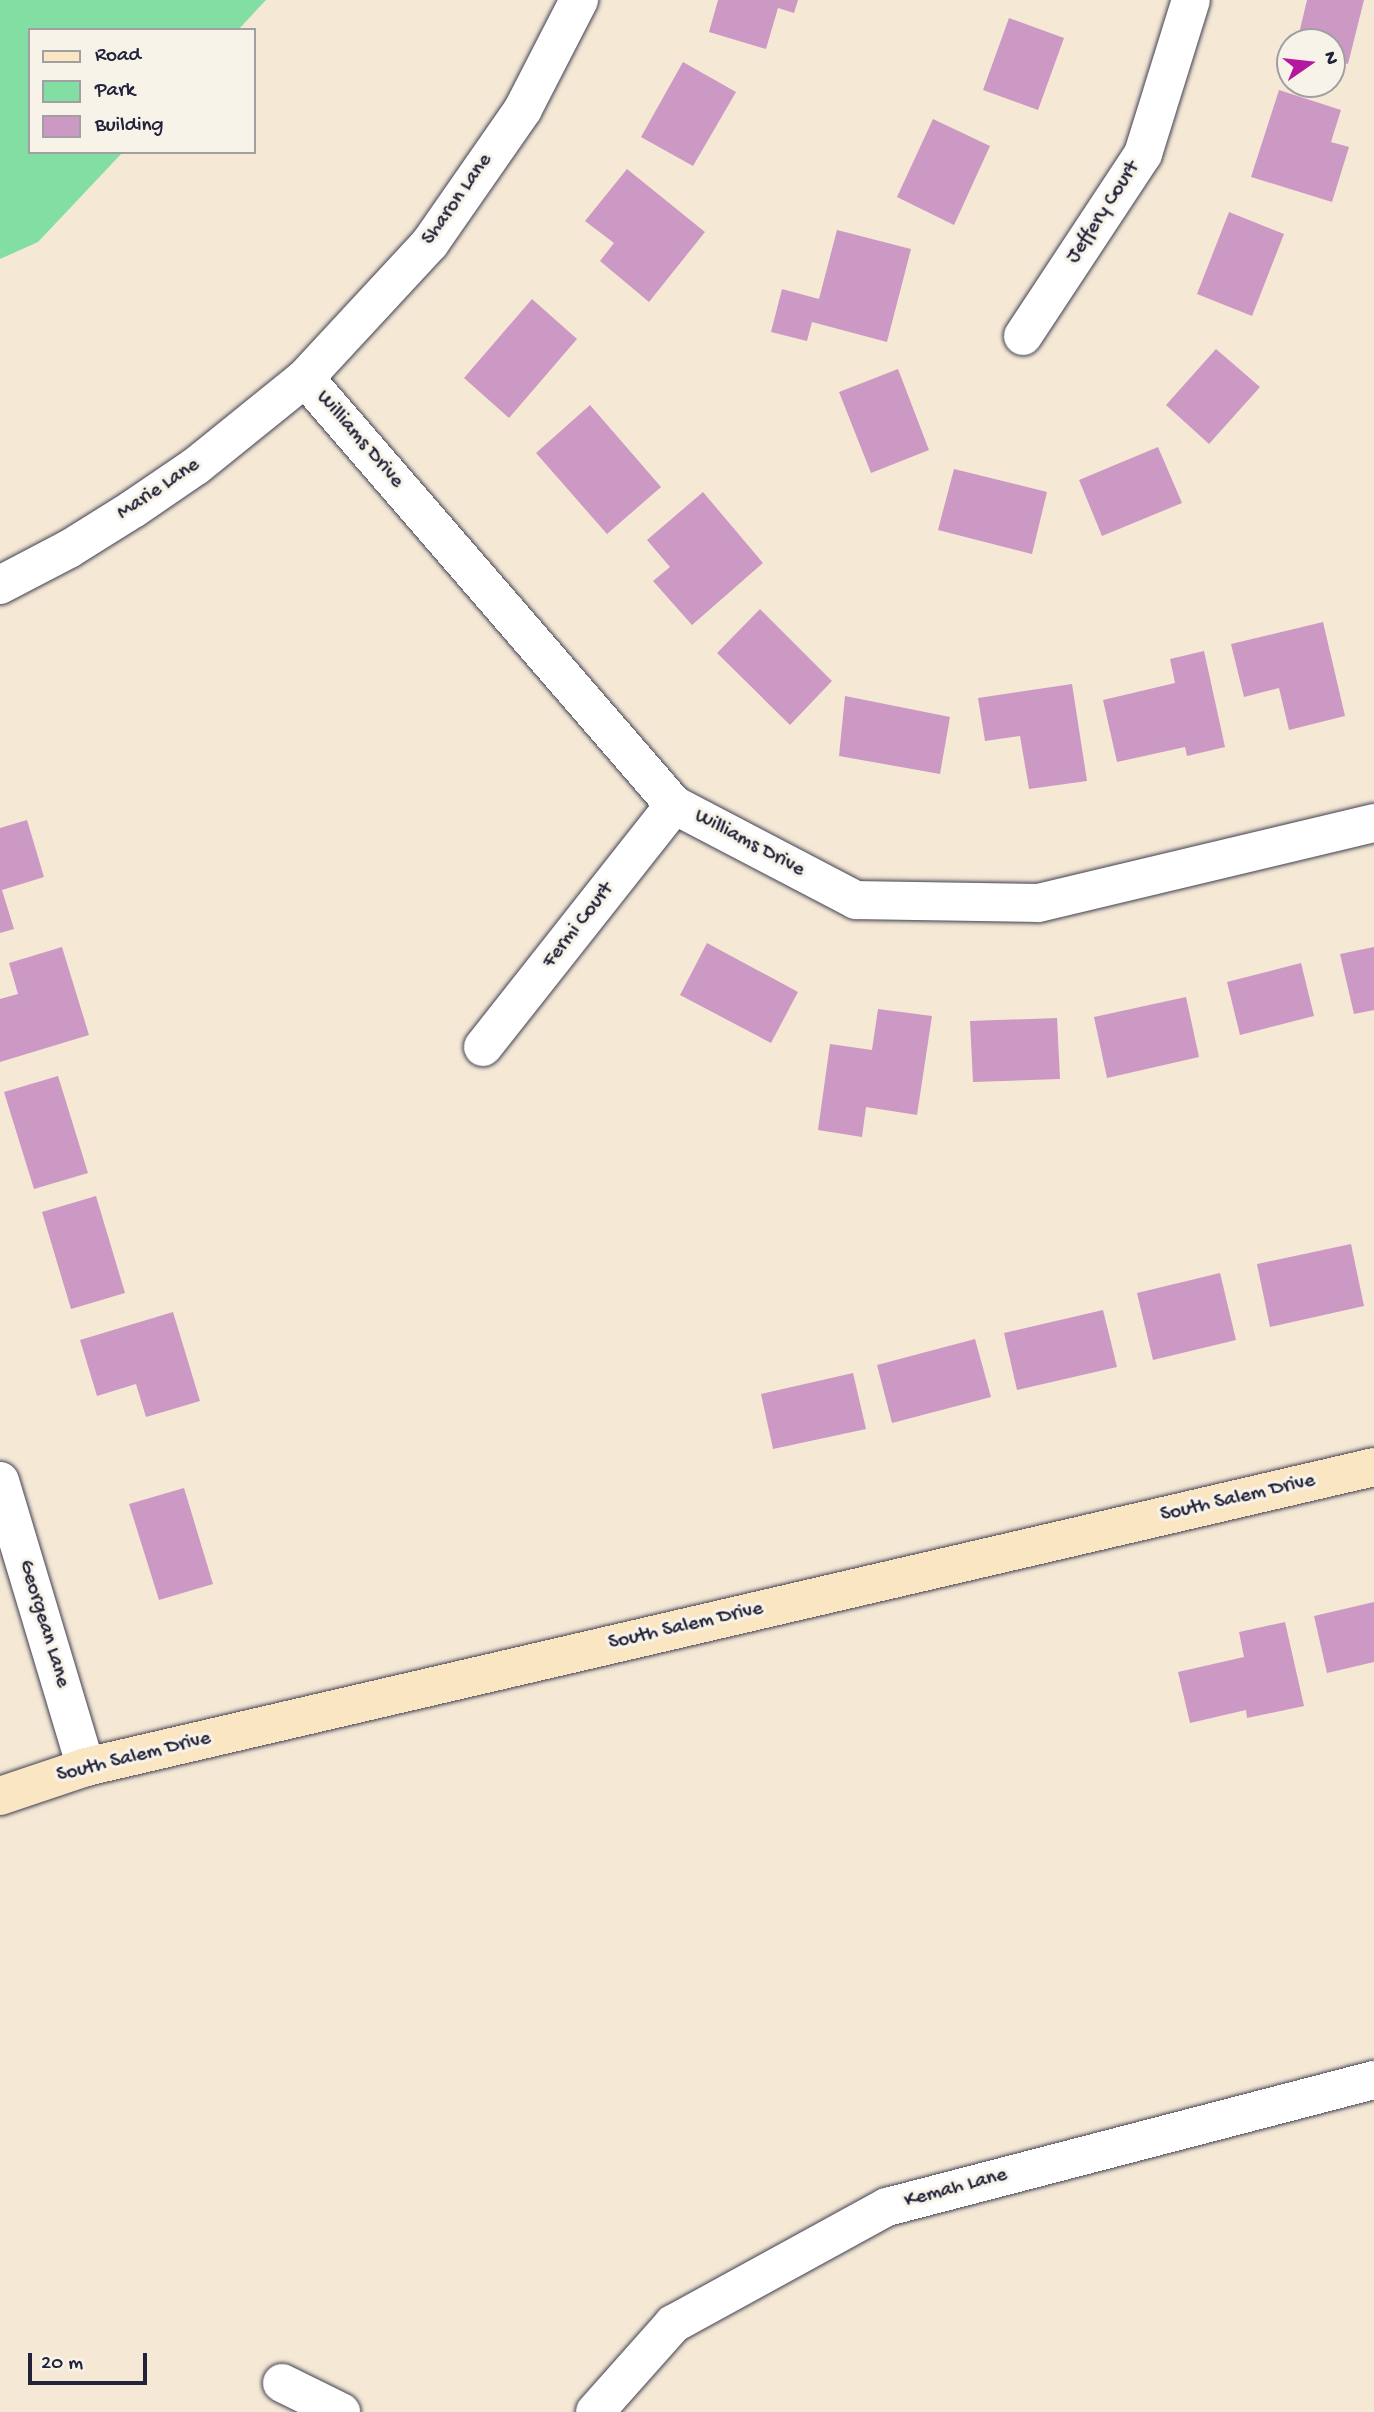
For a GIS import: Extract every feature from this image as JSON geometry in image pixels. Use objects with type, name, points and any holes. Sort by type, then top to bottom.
[{"type":"street","name":"Sharon Lane","points":[[306,378],[430,243],[523,109],[579,0]]},
{"type":"street","name":"Jeffery Court","points":[[1023,336],[1143,154],[1191,0]]},
{"type":"street","name":"Marie Lane","points":[[0,585],[69,549],[133,509],[196,466],[306,378]]},
{"type":"street","name":"Williams Drive","points":[[306,378],[674,805],[856,901],[1038,903],[1374,823]]},
{"type":"street","name":"Fermi Court","points":[[483,1047],[674,805]]},
{"type":"street","name":"South Salem Drive","points":[[0,1796],[86,1767],[1374,1467]]},
{"type":"street","name":"Georgean Lane","points":[[0,1481],[86,1767]]},
{"type":"street","name":"Kemah Lane","points":[[595,2412],[673,2324],[887,2207],[1374,2080]]},
{"type":"street","points":[[282,2383],[341,2412]]},
{"type":"green space","points":[[0,0],[266,0],[240,28],[28,28],[28,154],[121,154],[38,242],[0,259]]},
{"type":"building","points":[[718,0],[798,0],[794,13],[778,8],[766,49],[709,32]]},
{"type":"building","points":[[1307,0],[1364,0],[1348,64],[1346,28],[1300,28]]},
{"type":"building","points":[[1009,18],[1064,38],[1038,110],[983,90]]},
{"type":"building","points":[[683,62],[736,92],[693,166],[641,137]]},
{"type":"building","points":[[1276,98],[1304,98],[1341,110],[1331,142],[1349,147],[1332,202],[1251,177]]},
{"type":"building","points":[[933,119],[990,146],[954,225],[897,197]]},
{"type":"building","points":[[627,169],[705,232],[649,302],[600,261],[614,243],[585,221]]},
{"type":"building","points":[[1229,212],[1284,234],[1252,316],[1197,294]]},
{"type":"building","points":[[837,230],[911,249],[887,342],[812,322],[807,341],[771,332],[782,289],[819,299]]},
{"type":"building","points":[[532,299],[577,339],[509,418],[464,378]]},
{"type":"building","points":[[1216,349],[1260,387],[1209,444],[1166,405]]},
{"type":"building","points":[[898,369],[929,450],[871,473],[839,392]]},
{"type":"building","points":[[590,405],[661,487],[607,534],[536,453]]},
{"type":"building","points":[[1158,447],[1182,503],[1102,536],[1079,480]]},
{"type":"building","points":[[954,469],[1047,492],[1032,554],[938,530]]},
{"type":"building","points":[[703,492],[763,563],[692,625],[653,581],[670,567],[647,540]]},
{"type":"building","points":[[760,609],[832,681],[790,725],[717,653]]},
{"type":"building","points":[[1323,622],[1345,716],[1289,730],[1279,688],[1244,697],[1231,644]]},
{"type":"building","points":[[1204,651],[1225,747],[1187,756],[1185,747],[1117,762],[1103,700],[1175,683],[1170,659]]},
{"type":"building","points":[[1072,684],[1087,781],[1029,789],[1020,736],[985,741],[978,698]]},
{"type":"building","points":[[845,696],[950,717],[940,774],[839,756]]},
{"type":"building","points":[[27,820],[44,877],[2,890],[14,929],[0,933],[0,828]]},
{"type":"building","points":[[707,943],[798,992],[771,1043],[680,995]]},
{"type":"building","points":[[62,947],[89,1035],[0,1062],[0,999],[18,994],[9,963]]},
{"type":"building","points":[[1374,947],[1374,1010],[1354,1014],[1340,954]]},
{"type":"building","points":[[1301,963],[1314,1016],[1240,1035],[1227,982]]},
{"type":"building","points":[[1186,997],[1199,1057],[1107,1078],[1094,1017]]},
{"type":"building","points":[[878,1009],[932,1016],[917,1115],[866,1107],[862,1137],[818,1130],[830,1044],[872,1050]]},
{"type":"building","points":[[1057,1018],[1060,1079],[973,1082],[970,1021]]},
{"type":"building","points":[[58,1076],[88,1173],[34,1189],[4,1092]]},
{"type":"building","points":[[96,1196],[125,1293],[71,1309],[42,1212]]},
{"type":"building","points":[[1351,1244],[1364,1306],[1270,1327],[1257,1264]]},
{"type":"building","points":[[1220,1273],[1236,1340],[1153,1360],[1137,1293]]},
{"type":"building","points":[[1103,1310],[1117,1367],[1017,1390],[1004,1333]]},
{"type":"building","points":[[173,1312],[200,1401],[146,1417],[136,1384],[97,1396],[80,1340]]},
{"type":"building","points":[[975,1339],[991,1397],[892,1423],[877,1365]]},
{"type":"building","points":[[853,1373],[866,1429],[773,1449],[761,1394]]},
{"type":"building","points":[[184,1488],[213,1584],[159,1600],[129,1504]]},
{"type":"building","points":[[1374,1602],[1374,1662],[1327,1673],[1314,1616]]},
{"type":"building","points":[[1285,1622],[1304,1706],[1247,1718],[1246,1710],[1190,1723],[1178,1672],[1244,1657],[1239,1632]]}]
